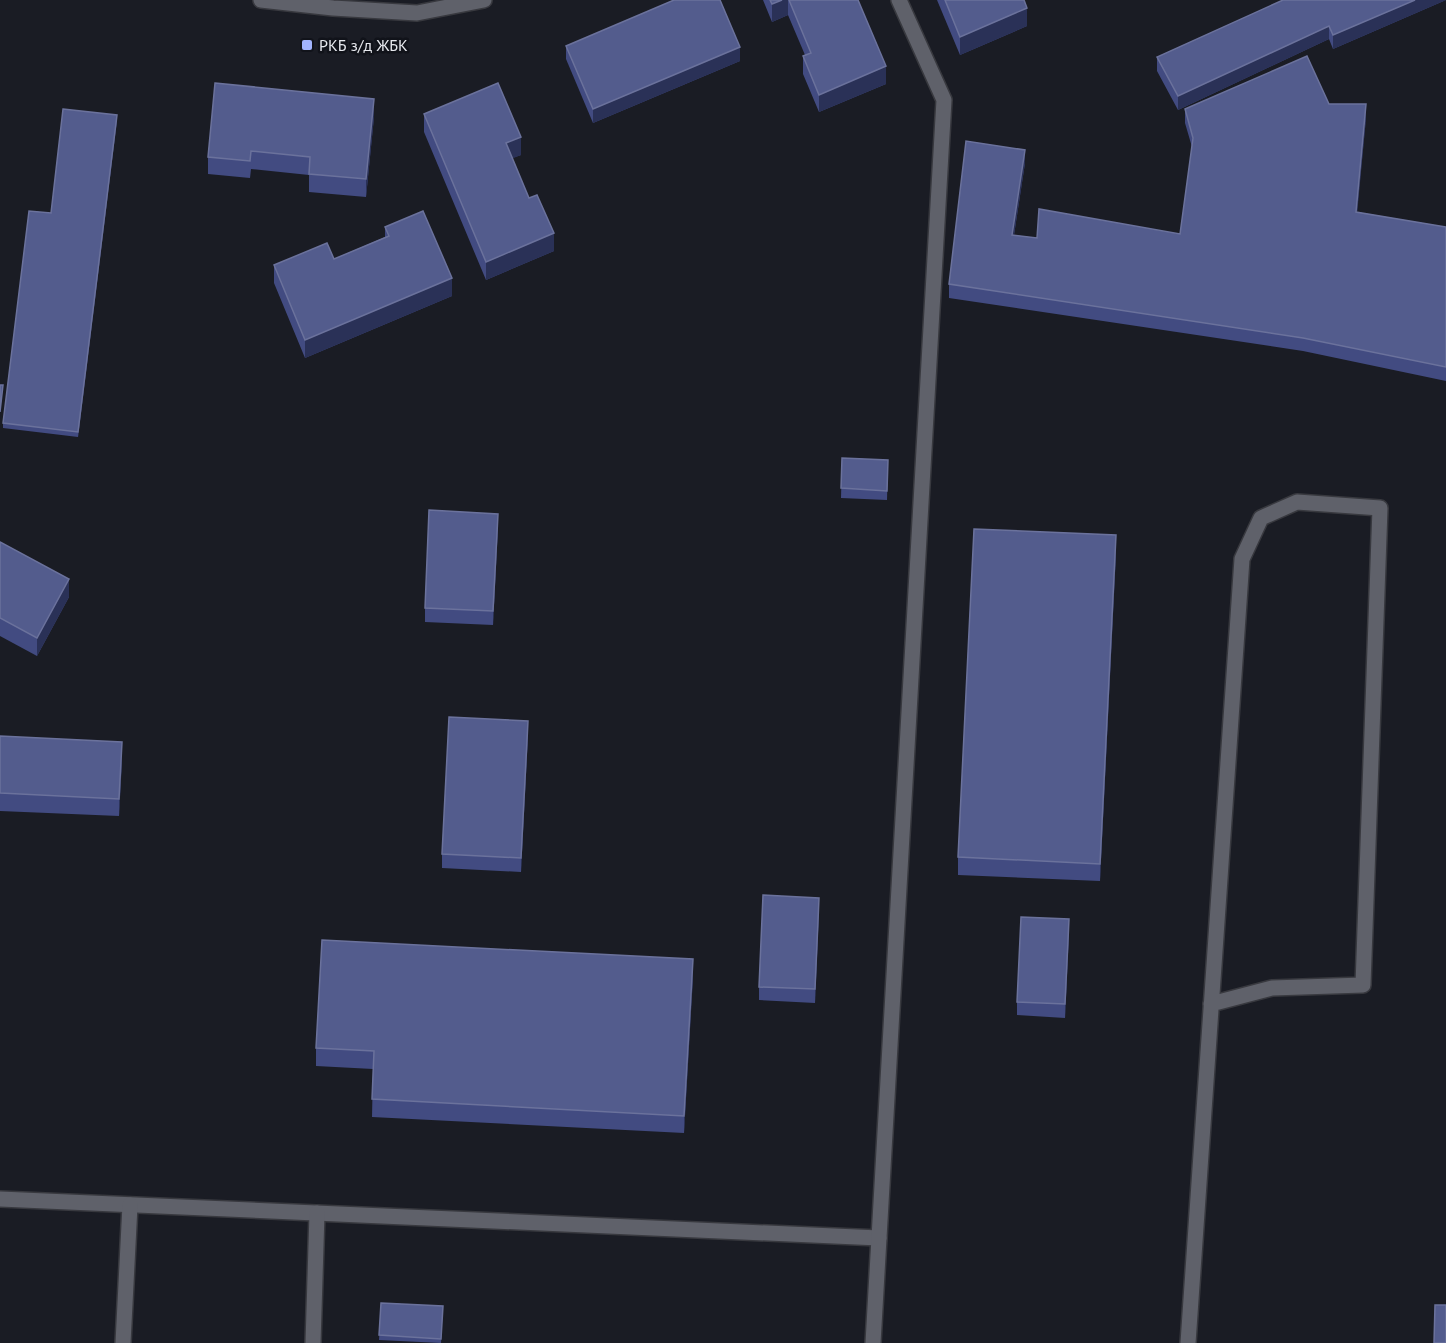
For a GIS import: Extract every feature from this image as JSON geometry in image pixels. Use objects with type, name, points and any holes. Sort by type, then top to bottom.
[{"type":"main road","points":[[261,0],[333,8],[417,13],[484,0]]},
{"type":"main road","points":[[873,1343],[944,100],[899,0]]},
{"type":"main road","points":[[1188,1343],[1211,1004],[1242,559],[1261,518],[1297,502],[1380,508],[1363,985],[1272,988],[1211,1004]]},
{"type":"main road","points":[[0,1200],[879,1238]]},
{"type":"main road","points":[[123,1343],[130,1205]]},
{"type":"main road","points":[[313,1343],[318,1213]]},
{"type":"building","points":[[674,0],[720,0],[740,47],[593,109],[566,46]]},
{"type":"building","points":[[770,0],[782,0],[772,4]]},
{"type":"building","points":[[789,0],[858,0],[886,66],[819,95],[803,56],[811,53]]},
{"type":"building","points":[[945,0],[1024,0],[1027,8],[960,37]]},
{"type":"building","points":[[1283,0],[1415,0],[1333,35],[1329,26],[1178,96],[1157,57]]},
{"type":"building","points":[[1307,56],[1329,104],[1366,104],[1356,212],[1446,227],[1446,367],[1303,338],[949,284],[966,141],[1025,150],[1012,235],[1037,238],[1039,209],[1180,234],[1193,138],[1185,109]]},
{"type":"building","points":[[215,83],[374,99],[366,179],[309,174],[310,157],[251,151],[250,161],[208,157]]},
{"type":"building","points":[[498,83],[521,137],[506,143],[529,198],[537,195],[554,233],[486,262],[424,114]]},
{"type":"building","points":[[63,109],[117,115],[78,432],[3,423],[29,211],[51,213]]},
{"type":"building","points":[[423,211],[452,278],[305,340],[274,265],[327,243],[334,259],[389,236],[385,227]]},
{"type":"building","points":[[0,385],[3,385],[0,412]]},
{"type":"building","points":[[842,458],[888,460],[887,491],[841,488]]},
{"type":"building","points":[[429,510],[498,514],[493,611],[425,608]]},
{"type":"building","points":[[974,529],[1116,535],[1100,864],[958,857]]},
{"type":"building","points":[[0,542],[69,579],[37,638],[0,618]]},
{"type":"building","points":[[449,717],[528,721],[521,858],[442,854]]},
{"type":"building","points":[[0,736],[122,742],[119,799],[0,793]]},
{"type":"building","points":[[763,895],[819,898],[815,989],[759,987]]},
{"type":"building","points":[[1021,917],[1069,919],[1065,1004],[1017,1002]]},
{"type":"building","points":[[322,940],[693,959],[684,1116],[372,1099],[374,1051],[316,1048]]},
{"type":"building","points":[[381,1303],[443,1306],[441,1339],[379,1335]]},
{"type":"building","points":[[1435,1305],[1446,1305],[1446,1343],[1434,1343]]},
{"type":"place","name":"РКБ з/д ЖБК","points":[[307,45]]}]
